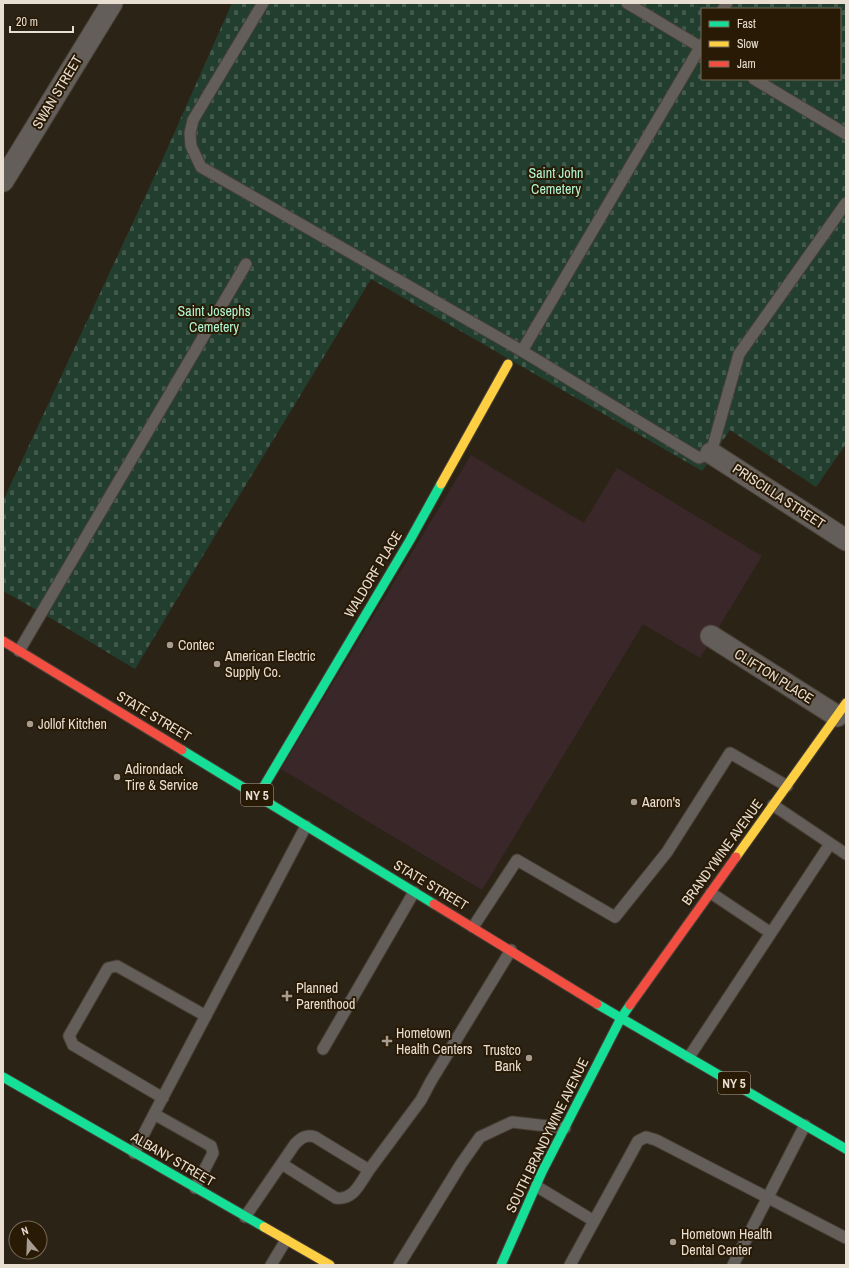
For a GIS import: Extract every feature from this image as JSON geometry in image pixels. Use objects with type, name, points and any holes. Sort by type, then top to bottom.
[{"type":"main road","name":"WALDORF PLACE","points":[[258,796],[410,540],[508,364]]},
{"type":"main road","name":"STATE STREET","points":[[3,641],[621,1018],[846,1149]]},
{"type":"main road","name":"BRANDYWINE AVENUE","points":[[621,1018],[773,805],[843,715]]},
{"type":"main road","name":"SOUTH BRANDYWINE AVENUE","points":[[500,1265],[536,1186],[621,1018]]},
{"type":"main road","name":"ALBANY STREET","points":[[3,1077],[330,1265]]},
{"type":"street","name":"SWAN STREET","points":[[3,181],[112,3]]},
{"type":"street","name":"PRISCILLA STREET","points":[[711,453],[846,540]]},
{"type":"street","name":"CLIFTON PLACE","points":[[710,636],[843,715]]},
{"type":"lane","points":[[263,3],[193,120],[190,133],[191,146],[201,167],[522,351],[699,458],[711,453],[739,354],[846,203]]},
{"type":"lane","points":[[522,351],[701,47],[627,3]]},
{"type":"lane","points":[[756,80],[846,134]]},
{"type":"lane","points":[[19,651],[246,264]]},
{"type":"lane","points":[[473,927],[517,860],[615,917],[667,852],[730,752],[787,786]]},
{"type":"lane","points":[[773,805],[846,854]]},
{"type":"lane","points":[[134,1153],[306,826]]},
{"type":"lane","points":[[689,1057],[830,844]]},
{"type":"lane","points":[[323,1049],[414,892]]},
{"type":"lane","points":[[710,893],[771,933]]},
{"type":"lane","points":[[282,1164],[336,1198],[342,1199],[352,1195],[420,1100],[511,950]]},
{"type":"lane","points":[[163,1098],[73,1045],[69,1036],[108,968],[117,966],[206,1016]]},
{"type":"lane","points":[[154,1114],[211,1146],[213,1153],[194,1188]]},
{"type":"lane","points":[[399,1265],[461,1164],[480,1137],[512,1122],[565,1128]]},
{"type":"lane","points":[[733,1265],[805,1125]]},
{"type":"lane","points":[[246,1217],[301,1138],[310,1135],[315,1136],[369,1170]]},
{"type":"lane","points":[[570,1265],[638,1141],[646,1136],[846,1238]]},
{"type":"lane","points":[[536,1186],[594,1221]]},
{"type":"lane","points":[[272,1265],[286,1240]]},
{"type":"shaded area","points":[[471,455],[584,523],[617,468],[762,556],[700,658],[643,624],[482,890],[281,769]]},
{"type":"green space","name":"Saint John Cemetery","points":[[232,3],[846,3],[846,444],[816,487],[730,430],[702,471],[371,279],[135,669],[3,591],[3,501],[164,156]]},
{"type":"traffic: fast","points":[[258,796],[410,540],[441,484]]},
{"type":"traffic: fast","points":[[182,750],[434,904]]},
{"type":"traffic: fast","points":[[597,1004],[846,1149]]},
{"type":"traffic: fast","points":[[501,1265],[542,1172],[621,1018],[630,1005]]},
{"type":"traffic: fast","points":[[3,1077],[264,1227]]},
{"type":"traffic: slow","points":[[441,484],[508,364]]},
{"type":"traffic: slow","points":[[736,857],[846,703]]},
{"type":"traffic: slow","points":[[264,1227],[330,1265]]},
{"type":"traffic: jam","points":[[3,641],[182,750]]},
{"type":"traffic: jam","points":[[630,1005],[736,857]]},
{"type":"traffic: jam","points":[[434,904],[597,1004]]},
{"type":"place","name":"Contec","points":[[170,645]]},
{"type":"place","name":"American Electric Supply Co.","points":[[217,664]]},
{"type":"place","name":"Jollof Kitchen","points":[[30,724]]},
{"type":"place","name":"Adirondack Tire & Service","points":[[117,777]]},
{"type":"place","name":"Aaron's","points":[[634,802]]},
{"type":"place","name":"Planned Parenthood","points":[[287,996]]},
{"type":"place","name":"Hometown Health Centers","points":[[387,1041]]},
{"type":"place","name":"Trustco Bank","points":[[529,1058]]},
{"type":"place","name":"Hometown Health Dental Center","points":[[673,1242]]},
{"type":"park label","name":"Saint Josephs Cemetery","points":[[214,320]]}]
